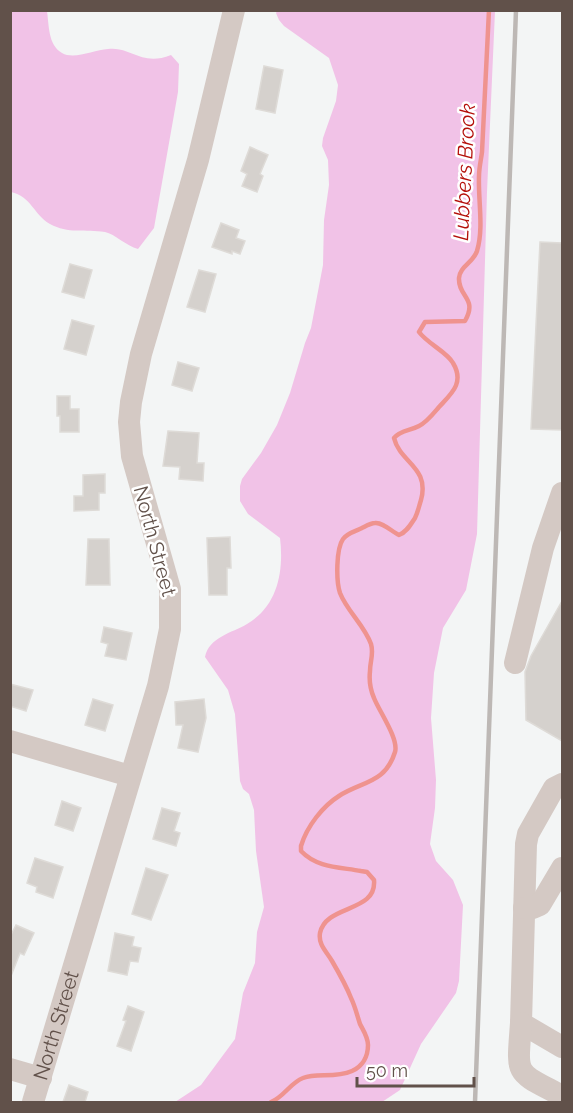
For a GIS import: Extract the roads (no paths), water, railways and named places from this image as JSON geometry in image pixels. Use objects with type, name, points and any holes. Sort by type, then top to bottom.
[{"type":"street","name":"North Street","points":[[33,1102],[163,667],[171,628],[170,590],[132,456],[129,422],[131,402],[141,354],[195,172],[234,10]]},
{"type":"street","points":[[515,663],[543,548],[562,493]]},
{"type":"street","points":[[10,741],[130,776]]},
{"type":"street","points":[[543,1102],[523,1081],[519,1066],[527,837],[554,788],[562,784]]},
{"type":"street","points":[[524,908],[540,905],[562,868]]},
{"type":"street","points":[[521,1023],[562,1047]]},
{"type":"street","points":[[519,1066],[527,1077],[562,1096]]},
{"type":"street","points":[[10,1069],[41,1077]]},
{"type":"waterway","name":"Lubbers Brook","points":[[271,1102],[280,1097],[294,1083],[308,1076],[339,1075],[356,1069],[367,1053],[367,1039],[347,988],[322,945],[320,933],[324,924],[331,917],[368,898],[373,891],[374,880],[367,872],[329,866],[314,861],[301,851],[301,846],[311,824],[327,805],[339,796],[379,776],[391,762],[395,752],[394,740],[371,688],[371,644],[340,593],[337,573],[338,557],[345,537],[368,525],[381,524],[399,535],[410,525],[416,516],[423,489],[418,472],[402,454],[394,438],[427,420],[452,393],[457,382],[458,376],[450,359],[419,332],[425,322],[465,321],[468,313],[469,302],[461,290],[459,278],[462,270],[475,255],[479,242],[479,173],[489,10]]},
{"type":"railway","points":[[475,1102],[516,10]]}]
